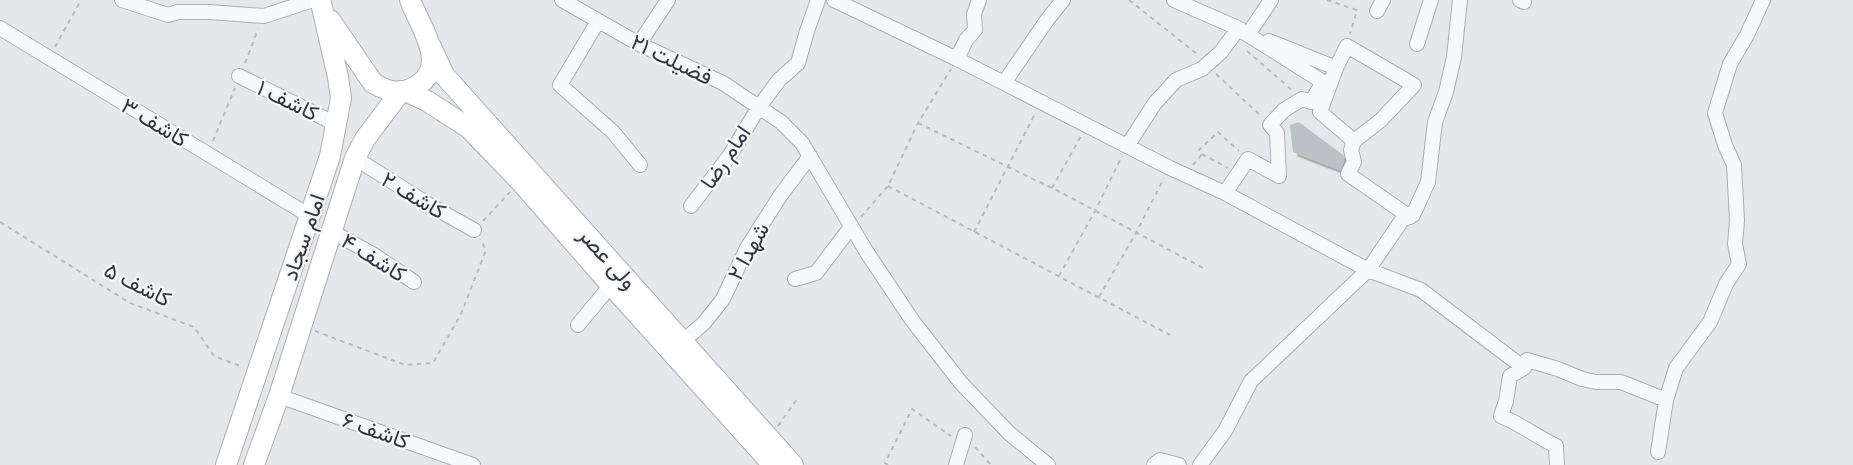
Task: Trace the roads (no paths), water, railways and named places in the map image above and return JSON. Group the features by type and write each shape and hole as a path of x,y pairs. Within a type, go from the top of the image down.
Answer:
{"main road":[{"name":"ولی عصر","path":"410,0 444,75 677,346 773,465"},
{"name":"ولی عصر","path":"318,1 373,83 394,92 403,91 435,106 469,128 520,181 611,285 677,346 793,465"},
{"name":"امام سجاد","path":"226,465 330,156 341,98 318,1"},
{"name":"امام سجاد","path":"254,465 333,232 355,158 365,139 403,91 416,87 424,79 430,69 431,47"},
{"path":"382,116 417,105 435,106"},
{"path":"269,336 298,335"}],"street":[{"path":"122,0 168,15 181,6 209,12 264,16 318,1"},
{"name":"فضیلت ۲۱","path":"562,0 639,44 723,83 781,122 802,143 851,227 912,320 961,383 1009,433 1048,465"},
{"path":"639,44 668,0"},
{"name":"امام رضا","path":"691,206 730,154 779,80 798,63 818,0"},
{"path":"834,0 957,59 1170,168 1225,193 1368,270 1421,290 1524,368"},
{"path":"957,59 966,40 975,30 974,14 979,0"},
{"path":"1004,83 1063,0"},
{"path":"1174,0 1238,31 1323,82 1311,102 1302,99 1284,110 1270,126 1276,133 1279,176 1248,159 1225,193"},
{"path":"1127,146 1155,103 1176,80 1208,64 1271,0"},
{"path":"1417,44 1431,0"},
{"path":"1200,465 1226,430 1251,381 1368,270 1402,220 1413,215 1428,182 1434,123 1446,92 1455,57 1460,0"},
{"path":"1658,452 1666,400 1676,368 1710,322 1726,284 1738,264 1735,244 1737,221 1734,165 1715,113 1730,64 1748,35 1763,0"},
{"path":"598,21 560,85 614,132 640,165"},
{"name":"کاشف ۳","path":"0,28 310,216"},
{"path":"1238,31 1336,68"},
{"path":"1354,141 1320,112 1336,68 1347,46 1414,85 1381,120 1354,141 1351,150 1354,162 1348,174 1410,217"},
{"name":"کاشف ۱","path":"239,76 336,124"},
{"name":"شهدا ۲","path":"677,346 704,323 723,299 747,248 780,195 810,156"},
{"name":"کاشف ۲","path":"355,158 474,230"},
{"path":"795,279 816,273 851,227"},
{"name":"کاشف ۴","path":"333,232 374,255 414,282"},
{"path":"578,325 611,285"},
{"path":"1557,465 1556,446 1530,433 1522,425 1501,416 1510,376 1524,368 1527,360 1582,379 1596,382 1621,382 1666,400"},
{"name":"کاشف ۶","path":"279,396 473,465"},
{"path":"956,465 963,439"},
{"path":"1157,462 1179,465"}]}
